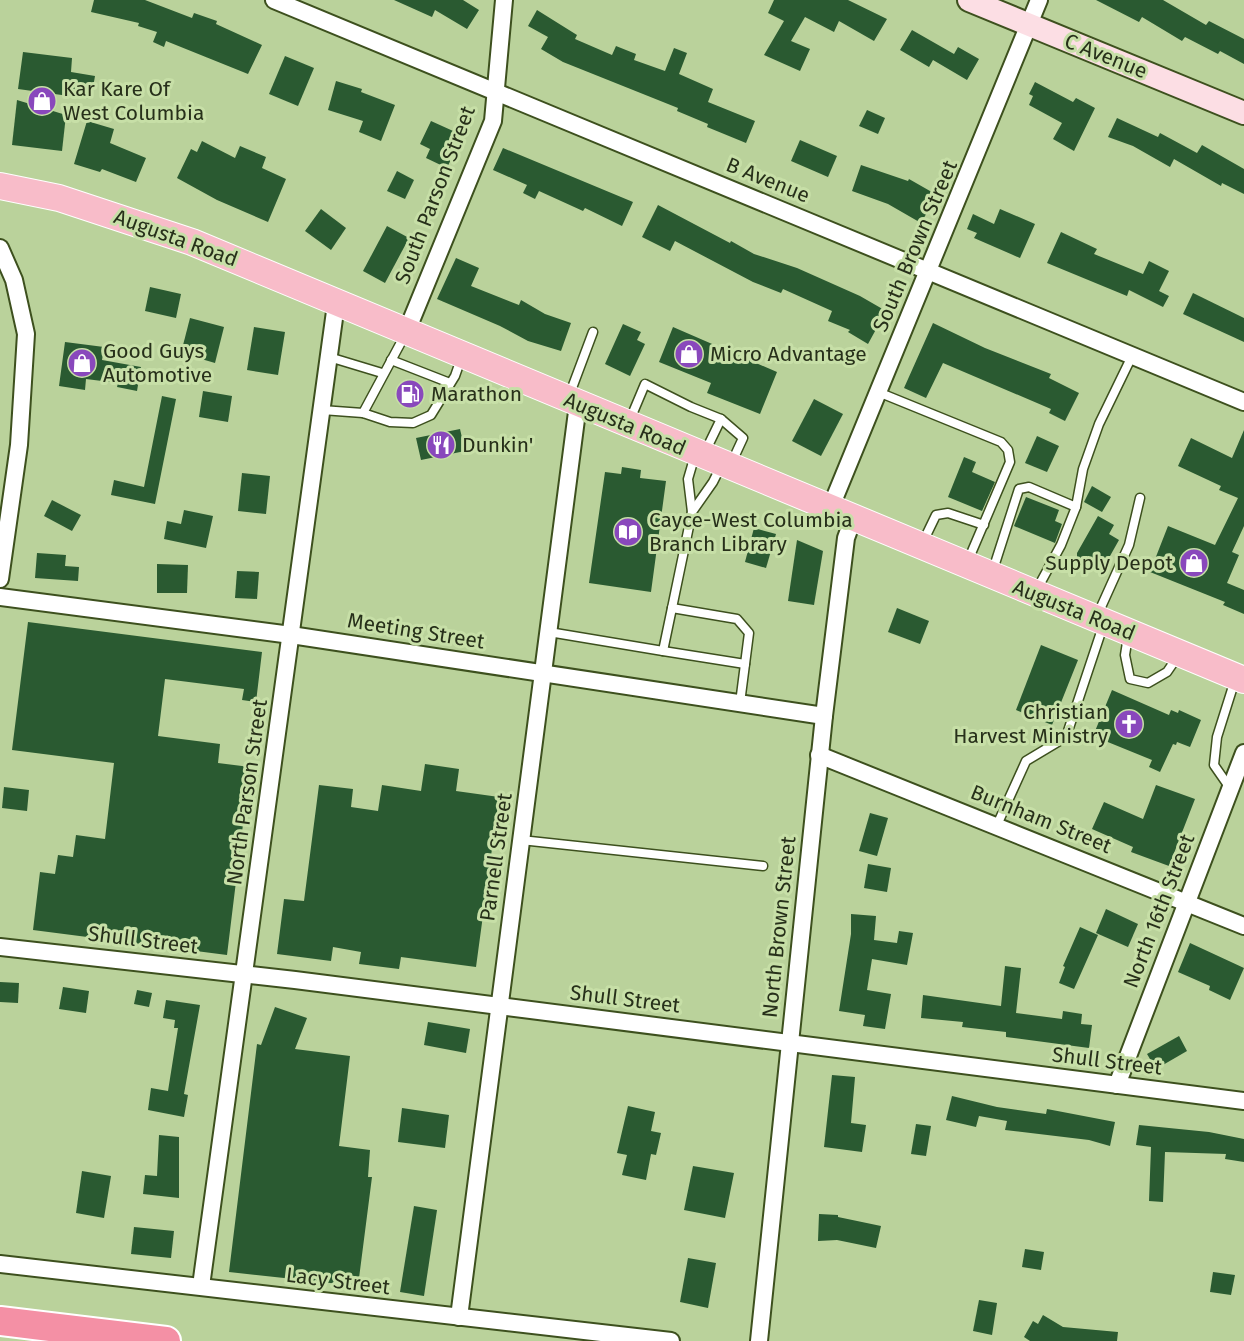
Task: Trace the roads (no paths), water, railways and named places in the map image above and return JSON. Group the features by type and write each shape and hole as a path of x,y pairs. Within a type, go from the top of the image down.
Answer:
{"highway":[{"path":"0,1322 166,1341"}],"main road":[{"name":"Augusta Road","path":"0,186 59,198 192,242 336,304 1240,678"}],"street":[{"name":"B Avenue","path":"274,0 1244,402"},
{"name":"South Parson Street","path":"406,333 493,120 504,0"},
{"name":"C Avenue","path":"969,0 1244,112"},
{"name":"South Brown Street","path":"842,514 878,392 930,271 1039,0"},
{"path":"0,248 14,280 26,334 19,445 0,579"},
{"name":"North Parson Street","path":"201,1286 336,304"},
{"name":"Parnell Street","path":"459,1317 544,673 573,402"},
{"name":"North Brown Street","path":"759,1341 819,755 846,538 842,514"},
{"name":"Meeting Street","path":"0,597 291,635 824,716"},
{"name":"North 16th Street","path":"1117,1084 1244,753"},
{"name":"Burnham Street","path":"819,755 997,825 1244,927"},
{"name":"Shull Street","path":"0,947 243,974 1244,1101"},
{"name":"Lacy Street","path":"0,1264 671,1341"}],"lane":[{"path":"573,402 593,332"},
{"path":"363,413 382,373 392,360 406,333"},
{"path":"322,410 363,413 390,422 413,423 431,415 450,384 462,356"},
{"path":"1034,594 1061,545 1076,507 1083,469 1099,424 1132,356"},
{"path":"329,357 382,373"},
{"path":"392,360 450,384"},
{"path":"627,425 645,384 690,407 721,419 743,438 688,479 692,512 663,651"},
{"path":"878,392 1000,442 1008,450 1010,462 966,566"},
{"path":"692,512 713,482 710,438 721,419"},
{"path":"990,576 1019,489 1029,487 1076,507"},
{"path":"997,825 1026,761 1066,737 1100,621 1129,545 1140,498"},
{"path":"921,547 936,515 948,513 984,525"},
{"path":"672,608 737,619 749,633 740,703"},
{"path":"549,632 745,664"},
{"path":"1128,632 1125,655 1130,679 1148,683 1167,672 1180,654"},
{"path":"1230,789 1214,765 1217,737 1240,678"},
{"path":"521,840 763,866"}],"place":[{"name":"Kar Kare Of West Columbia","path":"42,101"},
{"name":"Micro Advantage","path":"689,354"},
{"name":"Good Guys Automotive","path":"82,363"},
{"name":"Marathon","path":"410,394"},
{"name":"Dunkin'","path":"441,445"},
{"name":"Cayce-West Columbia Branch Library","path":"628,532"},
{"name":"Supply Depot","path":"1194,563"},
{"name":"Christian Harvest Ministry","path":"1129,724"}]}
